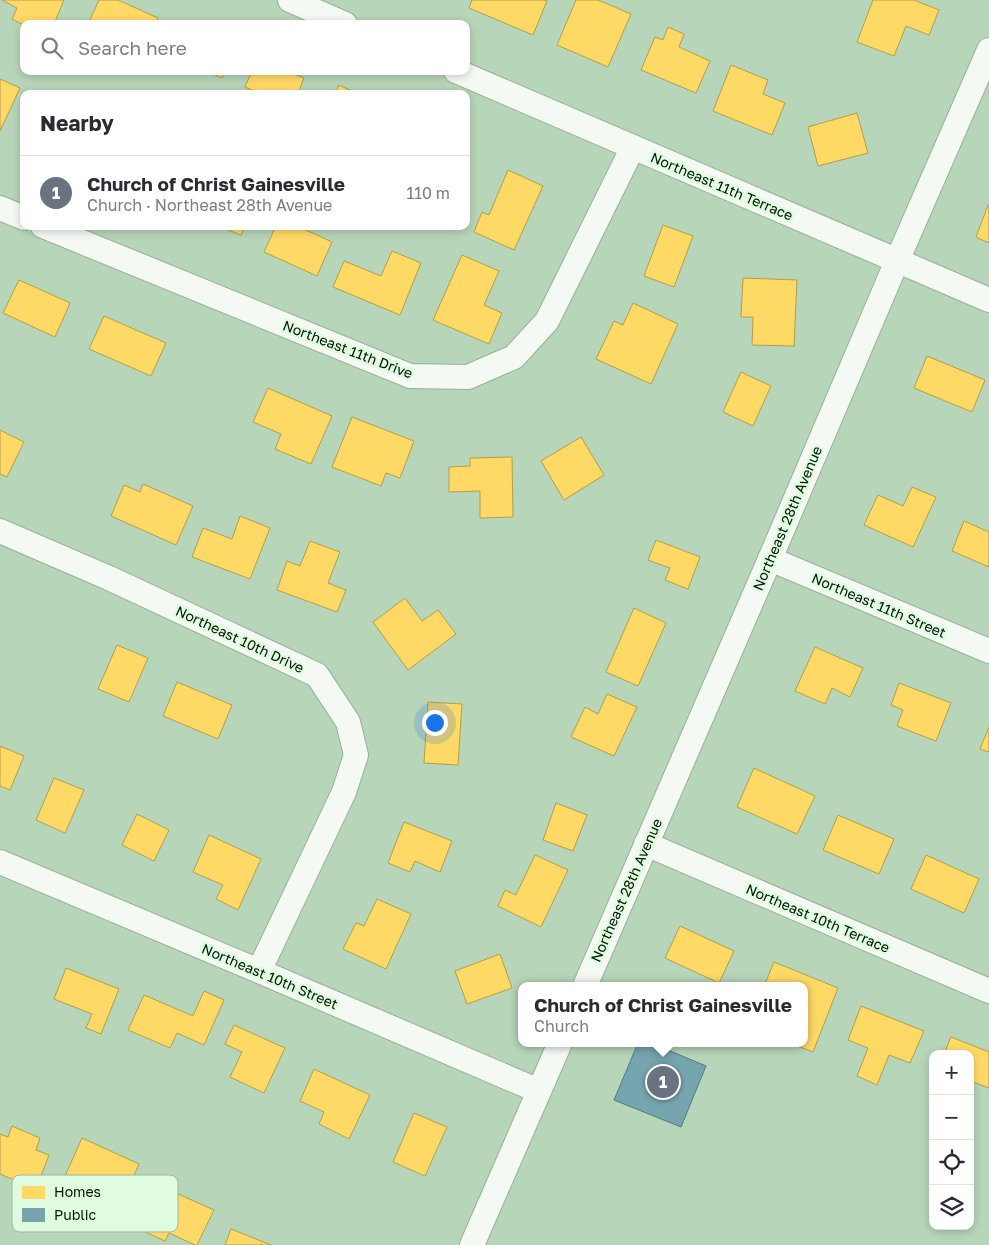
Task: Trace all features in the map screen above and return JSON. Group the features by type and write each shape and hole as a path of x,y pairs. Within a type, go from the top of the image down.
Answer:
{"street":[{"path":"290,0 336,20"},
{"name":"Northeast 28th Avenue","path":"587,982 989,50"},
{"name":"Northeast 11th Terrace","path":"465,75 989,300"},
{"name":"Northeast 11th Drive","path":"53,230 410,376 468,377 514,357 546,321 633,147"},
{"path":"0,208 20,216"},
{"name":"Northeast 10th Drive","path":"0,531 109,578 317,675 348,722 356,755 344,792 259,971"},
{"name":"Northeast 11th Street","path":"770,559 989,651"},
{"name":"Northeast 10th Terrace","path":"646,844 989,992"},
{"name":"Northeast 10th Street","path":"0,862 539,1091"},
{"path":"472,1245 558,1047"}],"building: Homes":[{"path":"2,0 64,0 56,20 20,20 20,23 12,19 17,8"},
{"path":"99,0 118,0 158,18 157,20 90,20"},
{"path":"472,0 547,1 533,35 469,8"},
{"path":"576,0 598,0 631,14 608,67 557,45"},
{"path":"873,0 914,0 939,10 929,35 906,26 894,56 857,42"},
{"path":"668,27 684,34 679,47 710,61 696,93 641,70 655,37 663,40"},
{"path":"731,65 768,80 763,94 785,103 772,135 713,111"},
{"path":"250,75 296,75 304,78 300,90 252,90 245,87"},
{"path":"0,79 20,88 0,131"},
{"path":"339,85 350,90 337,90"},
{"path":"857,113 868,153 818,166 808,127"},
{"path":"508,170 543,186 514,250 474,232 482,212 489,215"},
{"path":"989,205 989,243 976,237"},
{"path":"663,225 693,236 674,287 644,276"},
{"path":"228,230 243,230 241,235"},
{"path":"274,230 306,230 332,242 317,276 264,252"},
{"path":"392,251 421,263 400,315 333,287 344,261 381,276"},
{"path":"462,255 499,271 484,305 502,313 489,344 433,320"},
{"path":"743,278 797,280 794,346 752,345 753,317 741,317"},
{"path":"19,280 70,303 55,337 3,313"},
{"path":"633,303 678,324 651,384 596,359 614,321 623,325"},
{"path":"104,316 166,343 151,376 89,349"},
{"path":"927,356 985,380 972,412 914,388"},
{"path":"741,372 771,386 753,426 723,412"},
{"path":"268,388 332,416 311,464 275,449 281,434 253,422"},
{"path":"352,417 414,441 400,478 386,473 381,486 332,467"},
{"path":"0,430 24,442 7,477 0,474"},
{"path":"581,437 604,475 564,500 541,461"},
{"path":"512,457 513,517 480,518 480,491 449,492 449,467 470,466 470,458"},
{"path":"143,484 193,506 176,545 111,516 124,485 140,492"},
{"path":"912,487 936,497 913,547 864,525 878,495 903,506"},
{"path":"240,516 270,528 250,579 192,557 203,528 232,539"},
{"path":"964,521 989,532 989,567 952,551"},
{"path":"656,540 700,557 688,589 665,580 670,568 648,560"},
{"path":"310,541 340,552 328,583 346,590 337,612 277,590 287,561 300,566"},
{"path":"405,598 422,621 438,610 456,634 408,670 373,622"},
{"path":"634,608 666,623 638,686 606,672"},
{"path":"117,645 148,658 129,702 98,689"},
{"path":"815,647 863,668 850,697 832,688 825,704 795,691"},
{"path":"177,682 232,705 218,739 163,716"},
{"path":"899,683 951,703 936,741 897,726 903,710 891,705"},
{"path":"607,694 637,707 614,756 571,737 585,707 598,714"},
{"path":"428,702 462,704 458,765 424,763"},
{"path":"989,727 989,752 980,749"},
{"path":"0,746 24,756 10,790 0,786"},
{"path":"754,768 815,796 797,834 737,807"},
{"path":"54,778 84,790 65,833 36,820"},
{"path":"556,803 587,815 573,851 543,840"},
{"path":"137,814 169,830 154,861 122,845"},
{"path":"838,815 894,839 879,874 823,850"},
{"path":"404,822 452,841 440,872 415,861 410,872 388,863"},
{"path":"209,835 261,859 238,910 216,899 223,885 193,872"},
{"path":"535,855 568,870 541,927 498,906 505,890 516,895"},
{"path":"926,855 979,879 964,913 911,889"},
{"path":"377,899 411,914 386,969 343,949 356,923 364,926"},
{"path":"680,926 734,951 719,982 665,958"},
{"path":"500,954 512,988 467,1004 455,971"},
{"path":"774,962 838,988 813,1052 800,1047 808,1047 808,982 766,982"},
{"path":"66,968 119,989 101,1034 86,1028 92,1014 54,999"},
{"path":"204,991 224,1000 204,1045 177,1033 170,1048 128,1030 144,995 193,1016"},
{"path":"861,1006 924,1031 910,1063 889,1055 877,1085 857,1076 868,1048 848,1040"},
{"path":"234,1025 285,1048 264,1093 230,1077 242,1052 225,1044"},
{"path":"951,1037 989,1052 989,1088 974,1082 974,1050 946,1050"},
{"path":"314,1069 370,1095 349,1139 319,1124 324,1112 300,1101"},
{"path":"414,1113 447,1127 425,1176 393,1162"},
{"path":"12,1126 40,1138 36,1150 49,1155 41,1175 12,1175 12,1179 0,1174 0,1134 8,1137"},
{"path":"82,1138 139,1164 134,1175 65,1175"},
{"path":"178,1194 214,1210 197,1245 169,1233 165,1241 146,1232 178,1232"},
{"path":"231,1229 271,1245 225,1245"}],"building: Public":[{"path":"636,1047 661,1047 706,1066 681,1127 614,1100"}],"place":[{"name":"Church of Christ Gainesville","path":"663,1082"}]}
